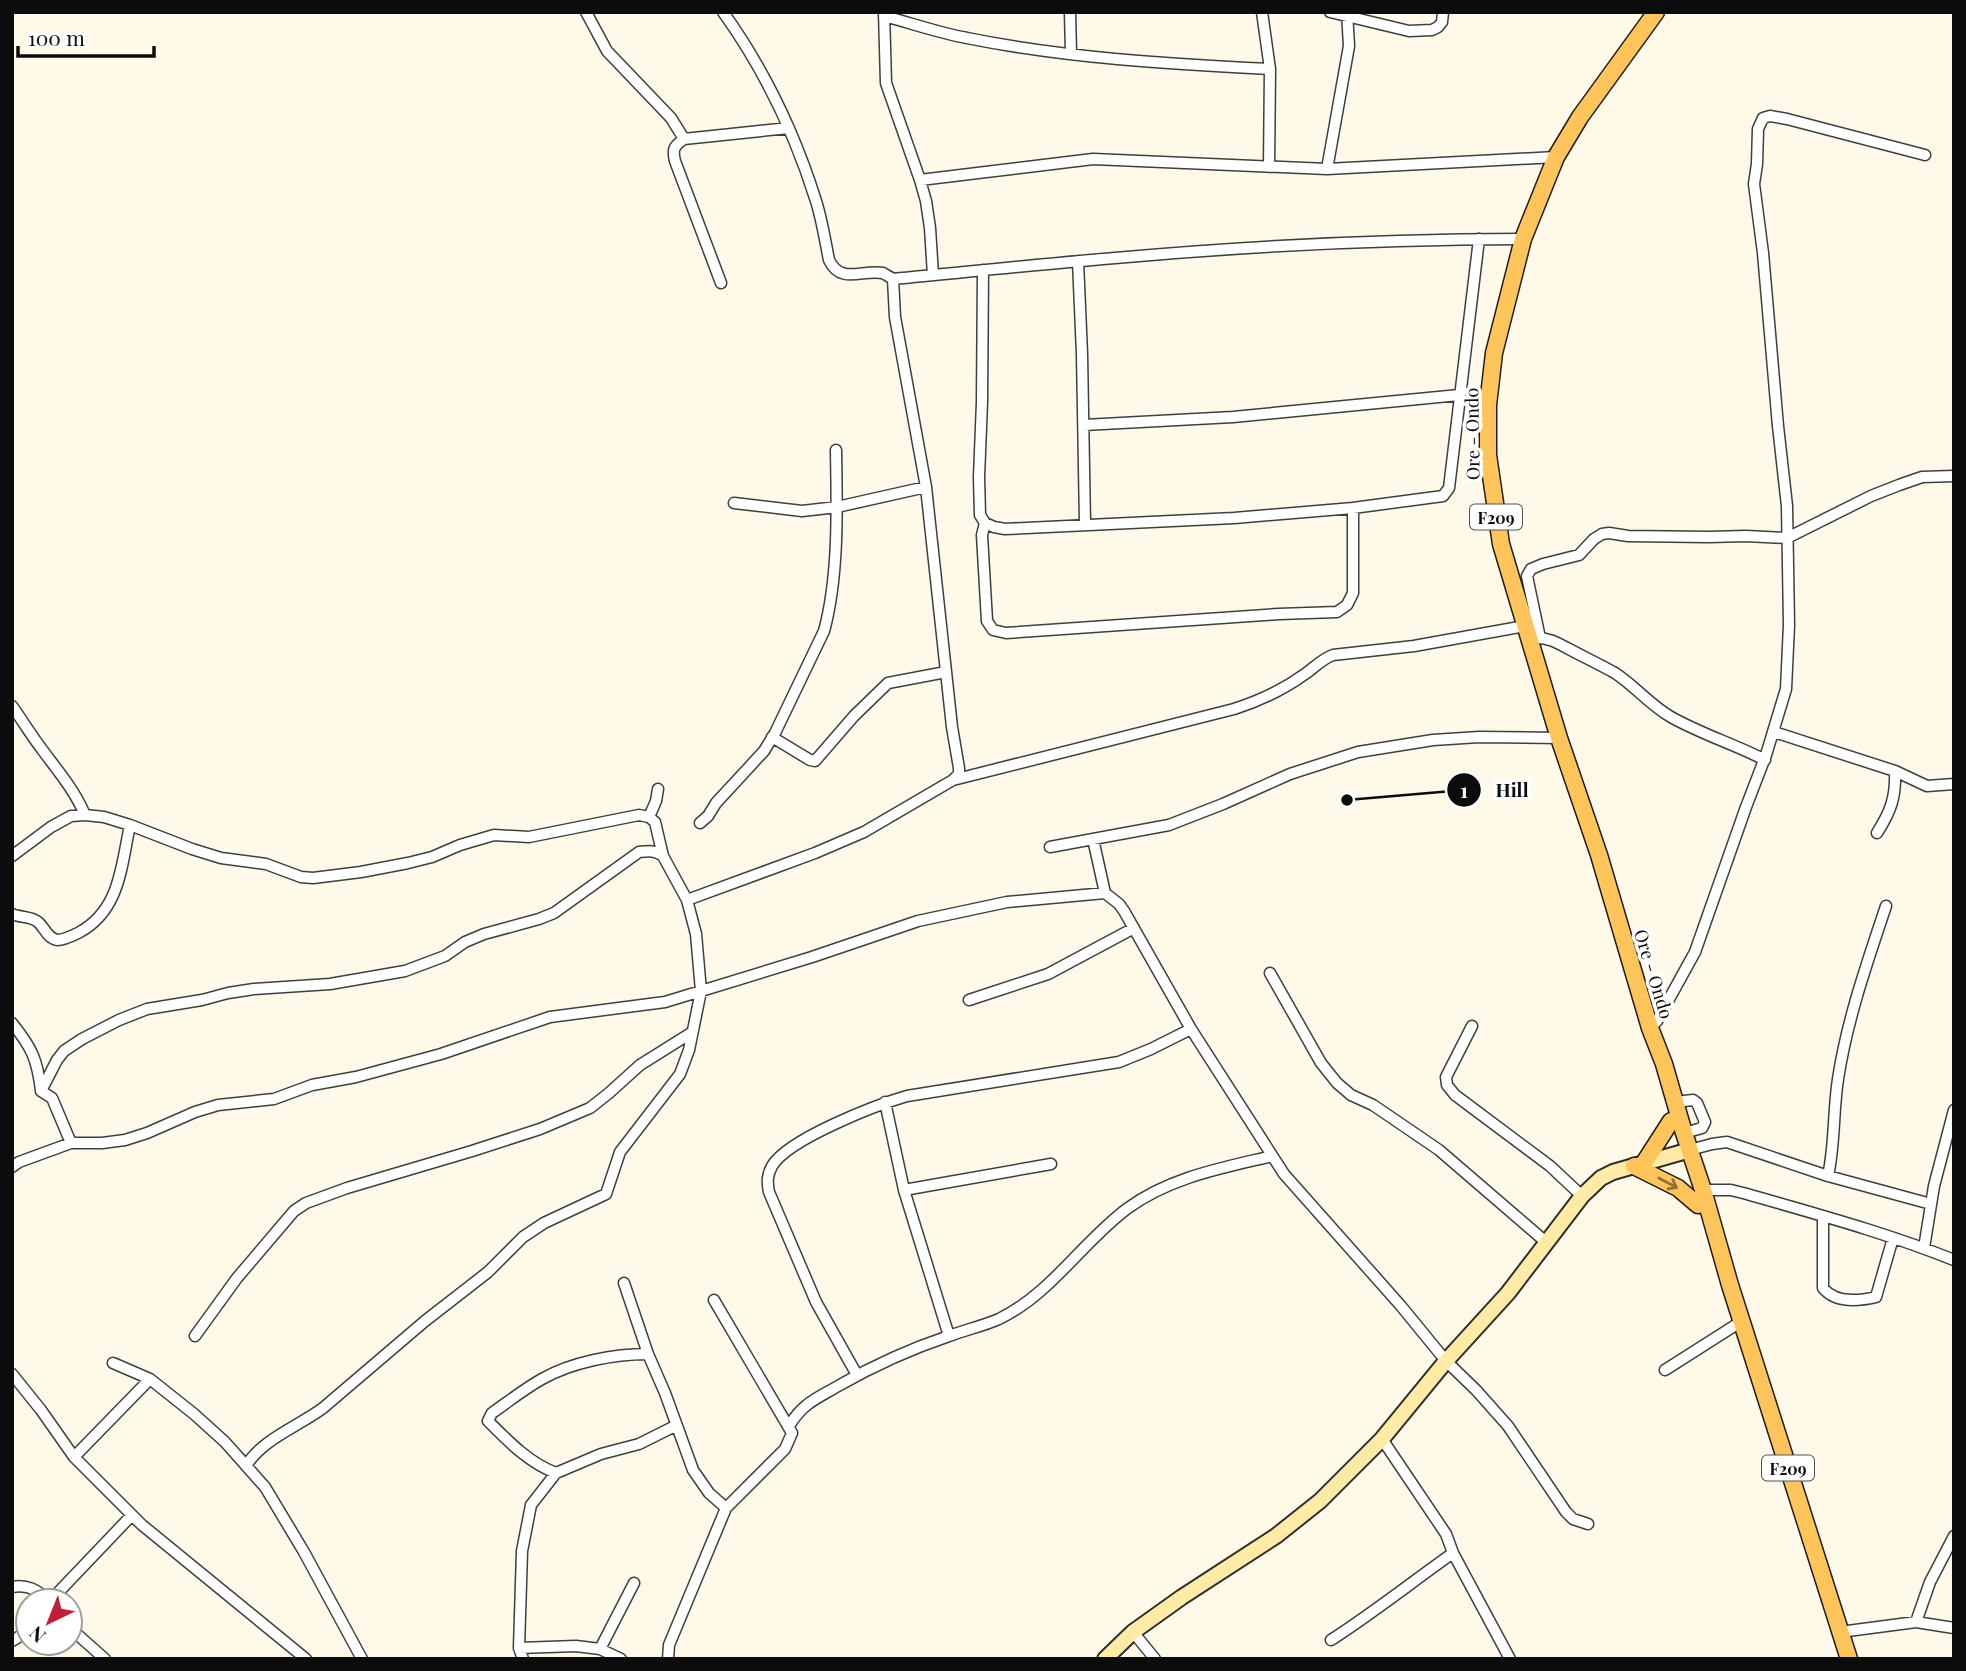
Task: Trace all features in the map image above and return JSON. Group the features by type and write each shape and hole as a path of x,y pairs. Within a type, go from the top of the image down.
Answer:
{"main road":[{"name":"Ore - Ondo","path":"1652,1034 1599,855 1559,737 1532,634 1501,544 1488,455 1488,405 1494,354 1523,239 1556,157 1580,117 1656,12"},
{"name":"F209","path":"1652,1034 1661,1055 1684,1133 1685,1152"},
{"name":"F209","path":"1652,1034 1654,1056 1671,1121 1701,1198 1720,1265 1728,1278 1849,1659"},
{"path":"1639,1164 1671,1121"},
{"path":"1105,1659 1133,1632 1276,1536 1320,1501 1382,1438 1446,1361 1508,1293 1582,1196 1601,1178 1613,1172 1685,1152"},
{"path":"1639,1164 1678,1188 1701,1198"}],"street":[{"path":"586,12 607,51 671,118 684,139"},
{"path":"723,12 763,74 789,128 817,202 829,260 832,267 844,274 883,273 893,279 1248,248 1523,239"},
{"path":"1070,12 1071,54"},
{"path":"1262,12 1270,69 1269,167"},
{"path":"1330,12 1409,30 1432,30 1438,27 1442,22 1443,12"},
{"path":"933,275 930,228 920,180 886,83 884,14 965,38 1071,54 1142,62 1270,69"},
{"path":"1327,169 1349,46 1347,15"},
{"path":"1652,1034 1695,952 1745,807 1765,760 1786,689 1789,625 1787,506 1754,184 1760,121 1770,116 1787,119 1924,155"},
{"path":"721,283 673,151 684,139 789,128"},
{"path":"920,180 1093,159 1327,169 1556,157"},
{"path":"983,270 979,477 980,515 985,523 1005,529 1234,517 1353,508 1443,496 1449,488 1479,239"},
{"path":"1078,261 1085,524"},
{"path":"687,900 864,832 953,780 960,770 952,727 926,487 895,317 893,279"},
{"path":"1084,425 1233,417 1459,395"},
{"path":"700,823 755,762 772,737 824,631 837,507 836,450"},
{"path":"1532,634 1527,576 1531,569 1579,555 1602,534 1787,538 1899,485 1922,477 1954,476"},
{"path":"734,503 802,511 837,507 926,487"},
{"path":"985,523 982,535 987,621 993,630 1006,633 1336,612 1348,605 1353,593 1353,508"},
{"path":"953,780 1256,702 1306,674 1324,658 1333,655 1532,634 1555,640 1614,673 1669,716 1765,760"},
{"path":"772,737 816,761 854,716 888,683 946,672"},
{"path":"12,706 67,781 85,815"},
{"path":"1774,732 1895,771 1927,786 1954,784"},
{"path":"1050,847 1169,825 1290,774 1358,752 1433,740 1559,737"},
{"path":"1877,832 1888,816 1894,800 1895,771"},
{"path":"649,817 658,789"},
{"path":"12,856 51,827 71,816 85,815 104,817 130,825 221,858 266,864 301,877 313,878 408,863 494,835 529,836 639,815 649,817 655,822 663,856 687,900 696,934 701,991 689,1050 680,1074 620,1152 606,1194 544,1223 523,1237 488,1272 307,1420 271,1441 251,1458 246,1466"},
{"path":"12,914 35,920 54,939 61,940 87,928 110,904 130,825"},
{"path":"1093,839 1105,893 1119,904 1191,1029 1284,1174 1446,1361 1508,1426 1566,1512 1573,1519 1588,1524"},
{"path":"41,1091 64,1051 119,1020 147,1009 254,989 330,984 405,971 445,956 484,934 554,913 639,852 650,850 663,856"},
{"path":"12,1167 71,1143 125,1140 206,1108 274,1099 312,1084 356,1077 441,1054 550,1017 665,1002 918,921 1007,902 1105,893"},
{"path":"1828,1176 1838,1079 1854,1008 1886,906"},
{"path":"969,1000 1048,974 1134,928"},
{"path":"1270,973 1321,1063 1338,1083 1351,1095 1392,1117 1438,1150 1547,1243"},
{"path":"12,1023 38,1064 41,1091"},
{"path":"1472,1026 1446,1077 1447,1085 1455,1094 1550,1166 1582,1196"},
{"path":"857,1375 816,1302 769,1192 766,1179 773,1164 797,1144 885,1102 907,1096 1119,1062 1191,1029"},
{"path":"195,1336 237,1278 294,1211 306,1203 540,1129 590,1108 640,1065 691,1033"},
{"path":"41,1091 52,1098 71,1143"},
{"path":"1675,1102 1693,1100 1705,1122 1702,1128 1684,1133"},
{"path":"885,1102 904,1190 949,1336"},
{"path":"1924,1248 1931,1204 1950,1136 1954,1110"},
{"path":"1685,1152 1727,1142 1828,1176 1931,1204"},
{"path":"789,1426 806,1405 857,1375 901,1354 1000,1318 1019,1306 1040,1291 1128,1209 1151,1194 1173,1183 1207,1172 1272,1156"},
{"path":"904,1190 1051,1164"},
{"path":"1701,1198 1731,1190 1823,1216 1954,1260"},
{"path":"1823,1216 1823,1288 1829,1296 1854,1300 1876,1297 1893,1238"},
{"path":"624,1283 693,1470 701,1483 726,1508"},
{"path":"668,1659 669,1645 726,1508 785,1449 792,1433 714,1300"},
{"path":"1665,1370 1742,1321"},
{"path":"556,1473 541,1468 497,1431 488,1421 492,1413 542,1379 560,1371 618,1356 648,1354"},
{"path":"113,1363 150,1379 225,1441 265,1487 362,1659"},
{"path":"12,1374 75,1457 132,1515 306,1659"},
{"path":"75,1457 150,1379"},
{"path":"523,1659 519,1648 522,1551 531,1505 556,1473 601,1454 639,1444 675,1426"},
{"path":"1382,1438 1446,1535 1510,1659"},
{"path":"63,1587 132,1515"},
{"path":"1916,1622 1930,1582 1954,1536"},
{"path":"1331,1640 1374,1612 1453,1553"},
{"path":"600,1649 634,1583"},
{"path":"1840,1632 1916,1622 1954,1628"},
{"path":"1133,1632 1155,1659"},
{"path":"84,1640 105,1659"},
{"path":"519,1648 576,1646 600,1649 621,1659"}],"place":[{"name":"Hill","path":"1347,800"}]}
